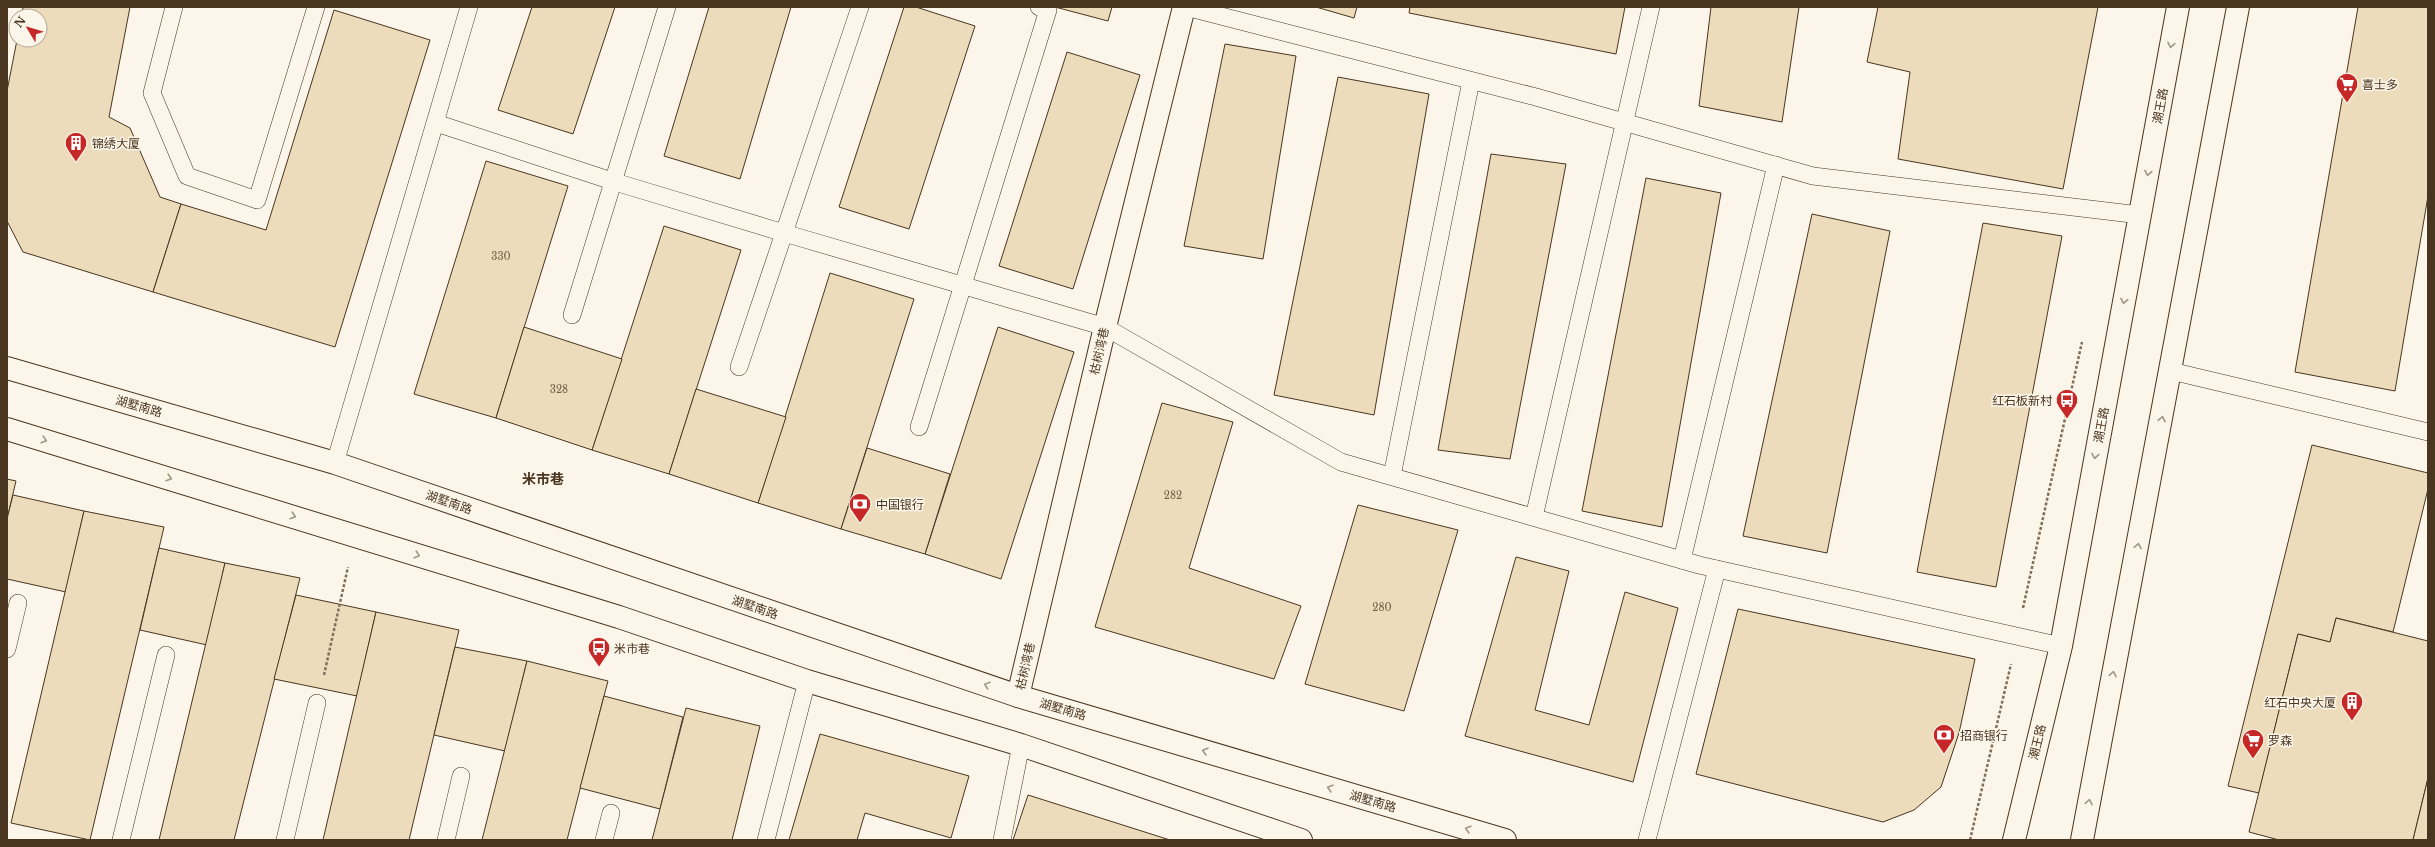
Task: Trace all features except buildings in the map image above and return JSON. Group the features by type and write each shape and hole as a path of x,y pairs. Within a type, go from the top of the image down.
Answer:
{"main road":[{"name":"枯树湾巷","path":"1018,696 1105,327 1185,7"},
{"name":"潮王路","path":"2014,840 2060,646 2178,7"},
{"path":"2082,840 2238,7"},
{"name":"湖墅南路","path":"7,368 335,463 1018,696 1505,840"},
{"path":"7,429 619,617 807,681 1021,745 1301,840"}],"lane":[{"path":"174,7 152,93 187,176 257,200 316,7"},
{"path":"335,463 469,7"},
{"path":"572,315 667,7"},
{"path":"739,367 860,7"},
{"path":"919,427 1048,10 1039,7"},
{"path":"1185,7 1624,122 1813,176 2140,214"},
{"path":"1534,518 1651,7"},
{"path":"1392,476 1471,81"},
{"path":"436,123 614,182 1105,327 1341,462 1717,570 2060,646"},
{"path":"1682,560 1776,165"},
{"path":"2171,371 2428,432"},
{"path":"1647,840 1717,570"},
{"path":"7,649 18,603"},
{"path":"121,840 166,655"},
{"path":"766,840 807,681"},
{"path":"285,840 317,703"},
{"path":"1002,840 1021,745"},
{"path":"446,840 461,776"},
{"path":"604,840 611,813"}],"path":[{"path":"1970,840 2084,335"},
{"path":"317,703 356,536"}],"place":[{"name":"喜士多","path":"2347,104"},
{"name":"锦绣大厦","path":"76,162"},
{"name":"红石板新村","path":"2067,420"},
{"name":"中国银行","path":"860,524"},
{"name":"米市巷","path":"599,668"},
{"name":"红石中央大厦","path":"2352,722"},
{"name":"招商银行","path":"1944,754"},
{"name":"罗森","path":"2253,760"}],"district":[{"name":"米市巷","path":"543,479"}]}
